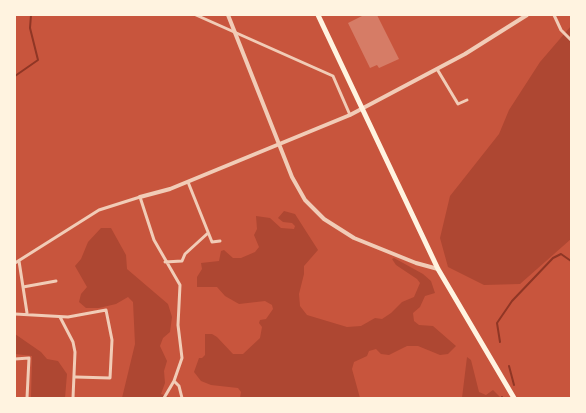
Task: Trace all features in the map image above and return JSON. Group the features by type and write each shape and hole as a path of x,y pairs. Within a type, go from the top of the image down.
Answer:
{"highway":[{"path":"318,15 438,269 514,398"}],"street":[{"path":"196,15 333,76 350,115"},
{"path":"228,15 300,192 324,219 354,238 416,263 438,269"},
{"path":"27,313 24,287 17,262 99,210 188,182 280,146 350,115 436,69 527,15"},
{"path":"554,15 561,30 571,40"},
{"path":"436,69 458,104 467,100"},
{"path":"188,182 212,242 220,241"},
{"path":"140,198 165,262 180,285 178,325 182,358 174,381 164,398"},
{"path":"165,262 182,261 186,254 208,233"},
{"path":"24,287 56,281"},
{"path":"15,314 27,313 60,317 102,309 108,312 112,340 110,378 76,377"},
{"path":"60,317 73,342 77,362 73,398"},
{"path":"15,359 29,358 27,398"},
{"path":"174,381 179,386 182,398"}],"shaded area":[{"path":"571,26 571,239 520,284 484,285 448,267 440,238 450,196 499,134 509,110 540,62"},
{"path":"284,211 295,214 318,250 304,266 299,294 300,306 307,315 347,327 361,326 375,318 382,319 402,302 414,297 420,283 396,265 392,259 394,258 423,274 431,281 435,293 425,296 420,307 413,313 414,321 419,325 433,326 456,346 448,354 440,355 418,346 407,346 389,355 381,354 376,349 369,351 367,356 354,362 352,369 360,398 240,398 241,392 238,388 211,385 201,381 194,372 199,358 205,355 205,334 212,334 217,337 233,354 243,354 260,338 262,327 259,323 260,320 266,319 273,309 272,305 265,301 239,304 225,296 217,287 197,287 197,277 202,269 201,263 219,261 221,251 224,250 233,258 241,258 255,252 259,247 254,235 257,229 256,216 270,218 281,228 294,229 295,226 292,223 283,222 278,218"},
{"path":"101,228 111,228 126,255 127,269 168,304 172,317 170,332 163,338 160,346 167,361 164,371 165,383 161,394 172,398 122,398 135,344 133,302 128,297 116,304 99,308 86,308 79,302 81,294 87,287 75,266 81,259 88,242"},
{"path":"15,334 41,352 47,359 58,361 67,374 65,398 31,398 32,356 15,354"},
{"path":"467,357 471,360 479,392 486,395 493,390 501,398 462,398"}],"building":[{"path":"364,15 377,15 399,59 379,68 377,65 370,68 348,23"}],"waterway":[{"path":"15,76 38,60 30,28 31,15"},
{"path":"500,342 497,323 512,301 553,258 561,254 571,261"},
{"path":"509,366 514,385"}]}
